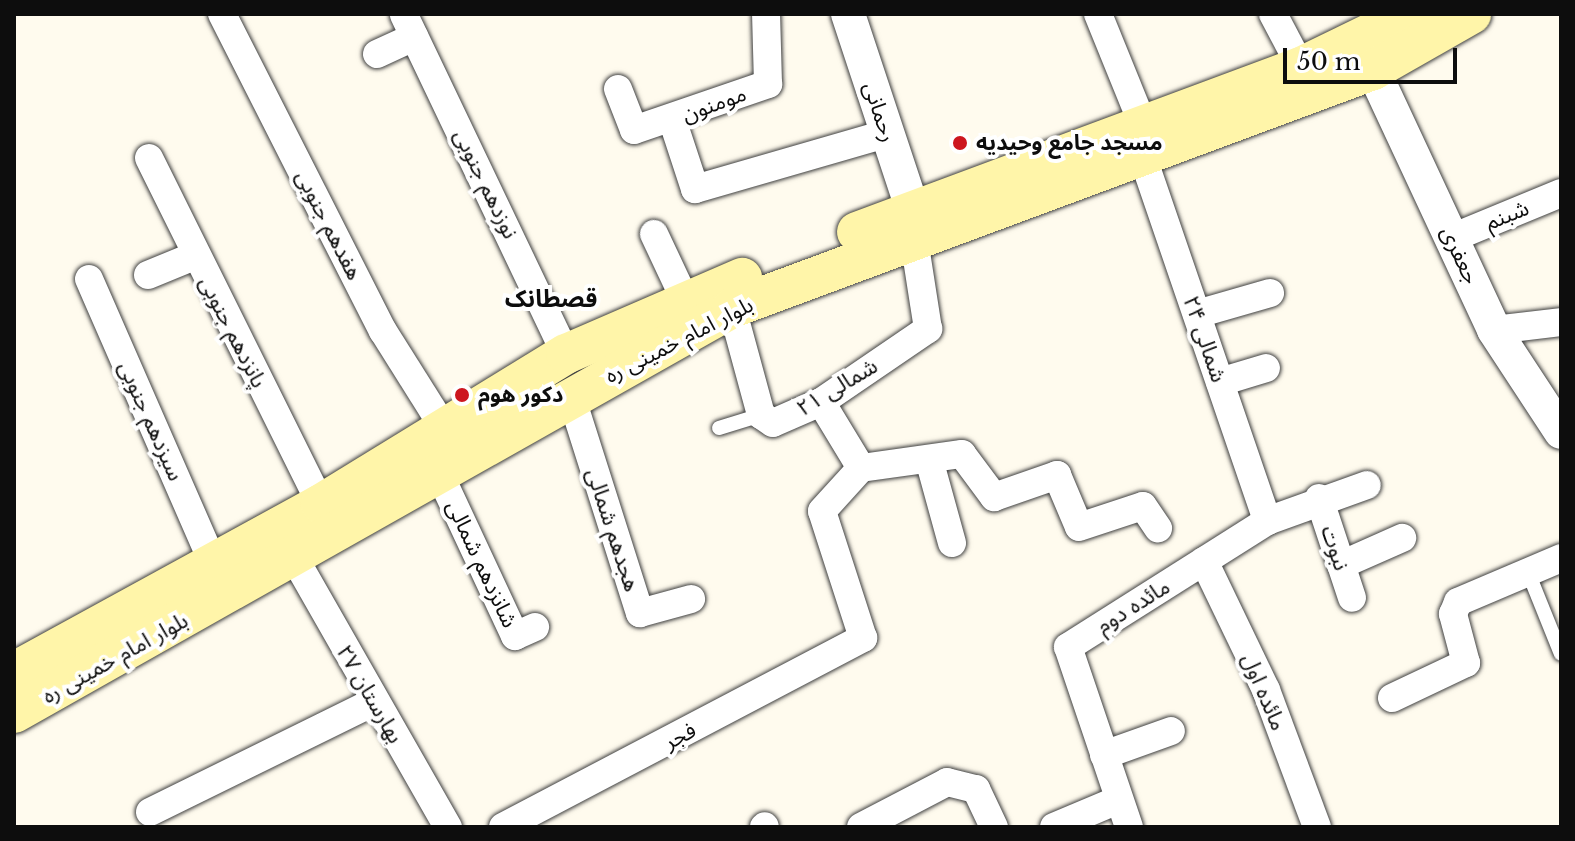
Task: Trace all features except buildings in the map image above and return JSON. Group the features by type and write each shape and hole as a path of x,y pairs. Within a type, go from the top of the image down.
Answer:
{"main road":[{"name":"بلوار امام خمینی ره","path":"14,672 321,504 446,431 566,354 685,300 914,225 1143,142 1373,70 1471,14"},
{"name":"بلوار امام خمینی ره","path":"1143,142 1301,67 1393,19"},
{"name":"بلوار امام خمینی ره","path":"14,713 295,559 571,396 732,308 914,225"}],"street":[{"name":"هفدهم جنوبی","path":"222,14 383,331 446,431"},
{"name":"مومنون","path":"618,89 634,130 768,84 766,14"},
{"name":"رحمانی","path":"848,14 914,225"},
{"name":"۲۴ شمالی","path":"1098,14 1267,521"},
{"path":"1273,14 1301,67"},
{"path":"377,54 409,26"},
{"name":"نوزدهم جنوبی","path":"409,26 566,354"},
{"name":"جعفری","path":"1373,70 1494,330 1561,432"},
{"path":"672,119 695,189 886,134"},
{"name":"پانزدهم جنوبی","path":"149,158 194,256 321,504"},
{"name":"شبنم","path":"1452,238 1561,193"},
{"name":"۲۱ شمالی","path":"761,415 773,423 821,402 928,329 914,225"},
{"path":"654,234 685,300"},
{"path":"148,275 194,256"},
{"name":"سیزدهم جنوبی","path":"89,279 213,563"},
{"path":"1197,314 1270,293"},
{"path":"732,308 761,415"},
{"path":"1494,330 1561,322"},
{"path":"1220,382 1266,368"},
{"name":"هجدهم شمالی","path":"571,396 640,613 691,599"},
{"path":"821,402 861,468 930,463 962,454 994,497 1057,475 1079,527 1143,506 1158,528"},
{"path":"930,463 952,543"},
{"name":"فجر","path":"503,827 857,644 865,630 822,511 861,468"},
{"name":"شانزدهم شمالی","path":"439,473 515,636 535,627"},
{"name":"مائده دوم","path":"1129,827 1068,647 1267,521 1319,498 1367,485"},
{"name":"نبوت","path":"1319,498 1352,598"},
{"path":"1341,565 1402,538"},
{"path":"1392,698 1466,663 1453,614 1458,602 1561,558"},
{"name":"بهارستان ۲۷","path":"295,559 444,826"},
{"name":"مائده اول","path":"1204,561 1266,690 1317,827"},
{"path":"150,812 374,702"},
{"path":"1104,755 1171,731"},
{"path":"861,827 956,782 976,789 994,827"},
{"path":"1054,827 1118,800"}],"lane":[{"path":"719,428 761,415"},
{"path":"1528,572 1561,654"}],"place":[{"name":"مسجد جامع وحیدیه","path":"960,143"},
{"name":"دکور هوم","path":"462,395"}],"district":[{"name":"قصطانک","path":"551,299"}]}
